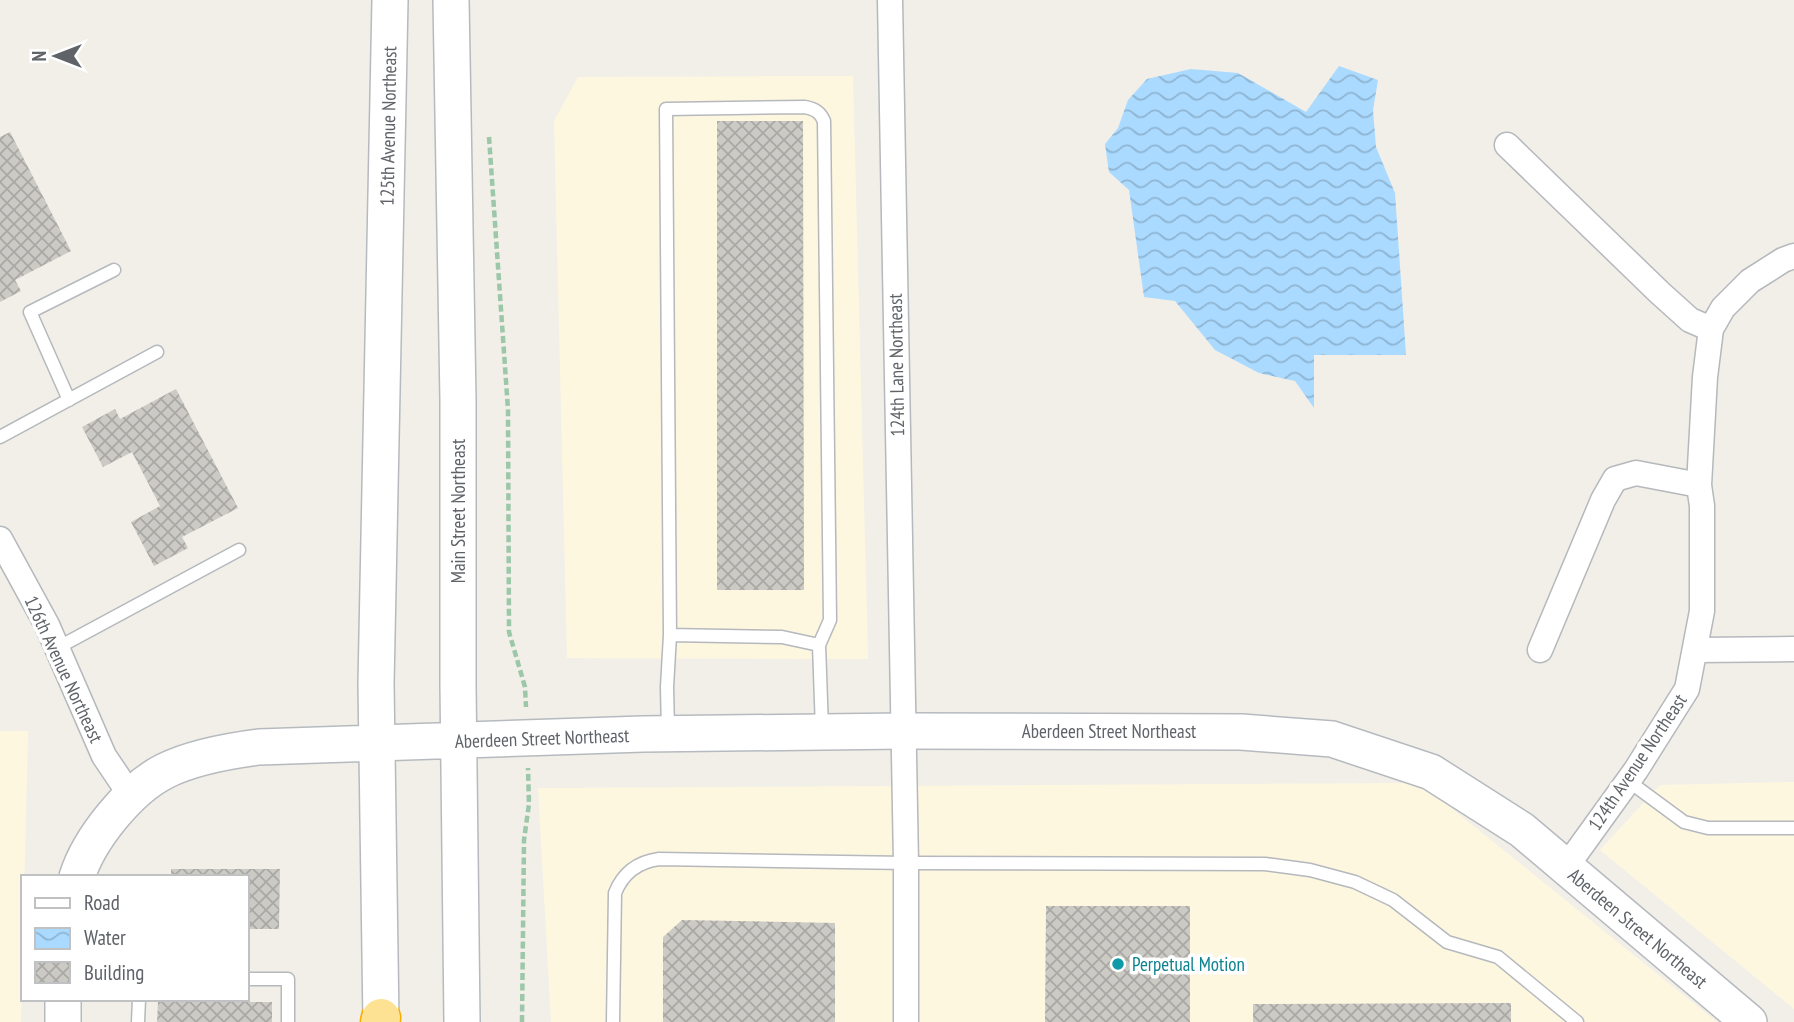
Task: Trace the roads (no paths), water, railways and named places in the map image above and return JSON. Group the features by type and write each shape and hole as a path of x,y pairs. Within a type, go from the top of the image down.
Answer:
{"main road":[{"name":"125th Avenue Northeast","path":"376,743 390,0"},
{"name":"Main Street Northeast","path":"451,0 458,400 458,740 462,1022"},
{"name":"Aberdeen Street Northeast","path":"78,875 88,850 101,831 131,796 164,771 232,751 259,747 668,734 903,731 1241,732 1332,739 1431,772 1522,830 1746,1021"},
{"path":"376,743 381,1021"},
{"path":"62,1022 63,1001"}],"street":[{"name":"124th Lane Northeast","path":"890,0 906,863 906,1022"},
{"path":"1507,145 1660,293 1690,320 1711,329 1723,308 1750,281 1794,256"},
{"name":"124th Avenue Northeast","path":"1566,867 1687,689 1702,611 1702,506 1699,485 1705,377 1711,329"},
{"path":"1540,650 1603,500 1615,479 1636,473 1699,485"},
{"name":"126th Avenue Northeast","path":"0,539 47,625 104,756 131,796"},
{"path":"1696,650 1794,649"}],"lane":[{"path":"668,734 670,635 666,109 805,107 813,108 821,114 824,121 830,620 819,645 822,733"},
{"path":"69,400 30,313 114,270"},
{"path":"0,437 157,352"},
{"path":"57,648 239,550"},
{"path":"670,635 782,637 819,645"},
{"path":"1627,780 1684,822 1708,828 1794,828"},
{"path":"613,1022 615,894 619,883 627,874 641,863 659,859 1265,864 1310,870 1364,886 1393,900 1447,942 1498,957 1577,1022"},
{"path":"248,979 288,979 288,1022"},
{"path":"138,1022 139,1001"}],"water":[{"path":"1339,66 1378,80 1373,110 1376,147 1395,193 1406,355 1314,355 1314,408 1295,381 1259,373 1215,350 1175,301 1144,297 1129,190 1109,172 1105,144 1118,128 1128,100 1147,79 1191,69 1238,73 1306,112"}],"place":[{"name":"Perpetual Motion","path":"1118,964"}]}
